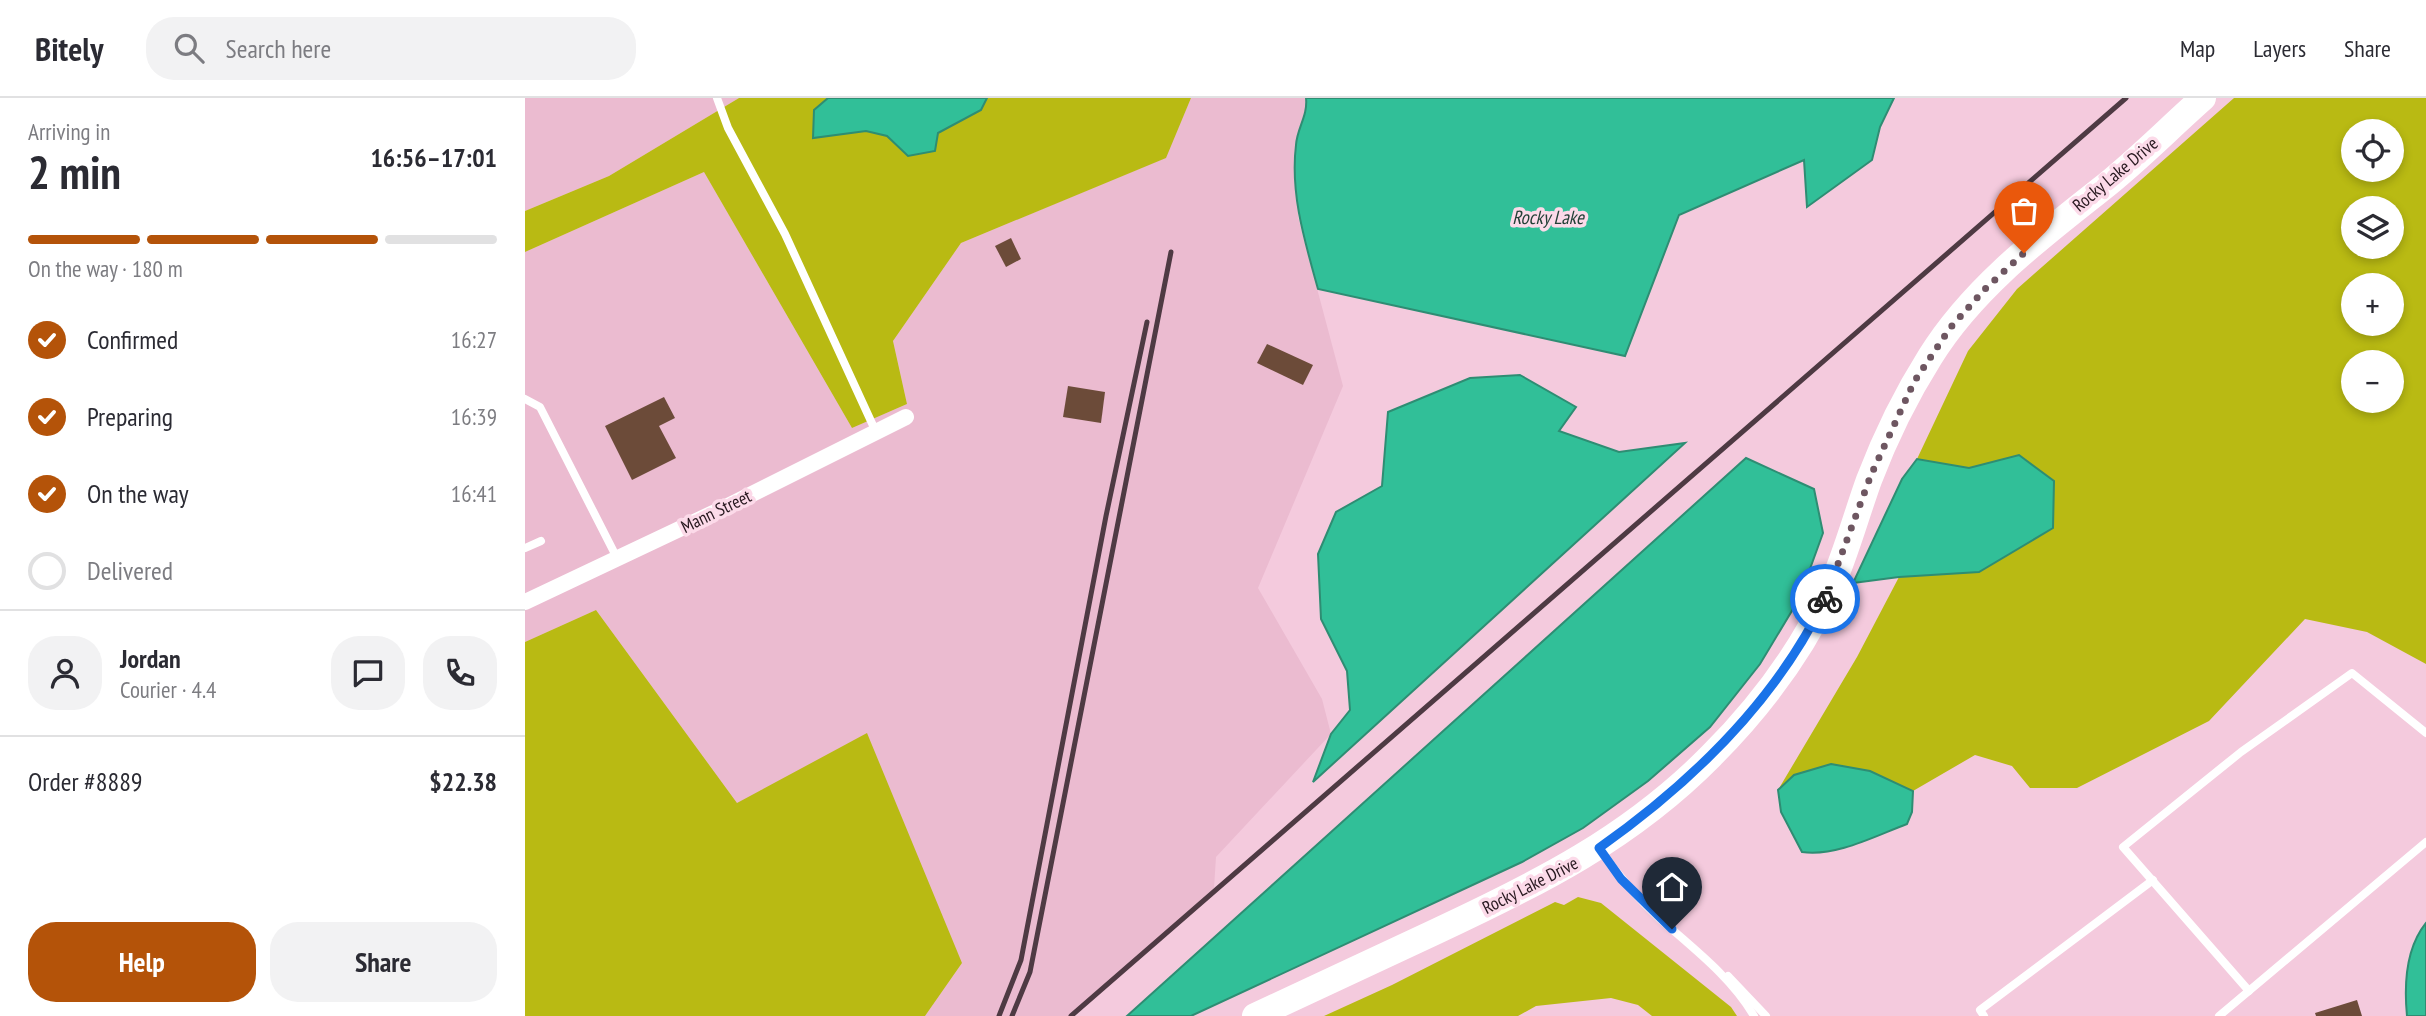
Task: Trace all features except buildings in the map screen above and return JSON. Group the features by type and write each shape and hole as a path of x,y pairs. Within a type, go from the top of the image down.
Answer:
{"main road":[{"name":"Rocky Lake Drive","path":"1255,1016 1477,912 1599,848 1645,816 1713,755 1780,676 1816,618 1832,586 1871,475 1914,382 1950,328 1986,288 2062,218 2103,188 2203,98"}],"street":[{"name":"Mann Street","path":"525,602 906,417"}],"lane":[{"path":"717,98 728,128 789,243 876,432"},
{"path":"525,399 540,407 617,558"},
{"path":"525,548 541,541"},
{"path":"2249,991 2123,847 2241,752 2352,673 2426,733"},
{"path":"2219,1016 2426,842"},
{"path":"1599,848 1621,879 1658,916 1735,983 1766,1016"},
{"path":"1984,1016 1980,1010 2153,880"},
{"path":"1710,961 1754,1016"}],"shaded area":[{"path":"525,98 739,98 609,176 525,211"},
{"path":"739,98 828,98 814,111 813,138 866,131 887,136 908,156 938,133 981,110 987,98 1191,98 1166,158 961,243 893,341 907,404 852,428 704,172 525,252 525,211 609,176"},
{"path":"1191,98 1306,98 1308,110 1296,144 1298,217 1343,386 1258,588 1322,699 1331,734 1216,857 1214,888 1071,1016 925,1016 962,963 737,803 596,610 525,642 525,252 704,172 852,428 907,404 893,341 961,243 1165,158"},
{"path":"2234,98 2426,98 2426,664 2367,632 2305,619 2209,721 2077,788 2030,788 2012,766 1975,755 1913,791 1870,771 1794,775 1778,790 1857,657 1899,577 1979,572 2019,455 1969,468 1917,459 1968,351 2017,289"},
{"path":"596,610 737,803 867,733 962,963 925,1016 525,1016 525,642"},
{"path":"1578,897 1601,903 1731,1007 1737,1016 1652,1016 1638,1005 1611,998 1536,1006 1518,1016 1324,1016 1392,985 1555,902 1564,905"}],"water":[{"path":"828,98 987,98 981,110 938,133 935,151 908,156 887,136 866,131 813,138 814,110"},
{"name":"Rocky Lake","path":"1306,98 1894,98 1880,127 1872,160 1807,207 1804,160 1679,215 1625,356 1318,289 1300,218 1295,182 1297,139"},
{"path":"1520,375 1576,407 1559,431 1619,452 1685,443 1313,782 1331,734 1350,710 1347,671 1321,619 1318,554 1336,512 1382,486 1388,412 1470,378"},
{"path":"2019,455 2054,481 2053,528 1979,572 1853,583 1902,479 1917,459 1969,468"},
{"path":"1746,458 1814,489 1823,533 1799,599 1760,664 1710,727 1648,781 1583,828 1522,862 1191,1016 1127,1016"},
{"path":"1831,764 1870,771 1913,791 1912,812 1907,824 1842,849 1802,852 1781,812 1778,790 1794,775"},
{"path":"2426,923 2426,1016 2407,1016 2407,968 2414,944"}],"railway":[{"path":"1071,1016 2126,98"},
{"path":"1012,1016 1030,972 1171,252"},
{"path":"999,1016 1021,960 1106,516 1147,322"}],"way so far":[{"path":"1825,599 1871,475 1914,382 1950,328 1986,288 2024,253"}],"route":[{"path":"1672,929 1621,879 1599,848 1645,816 1713,755 1780,676 1825,599"}]}
